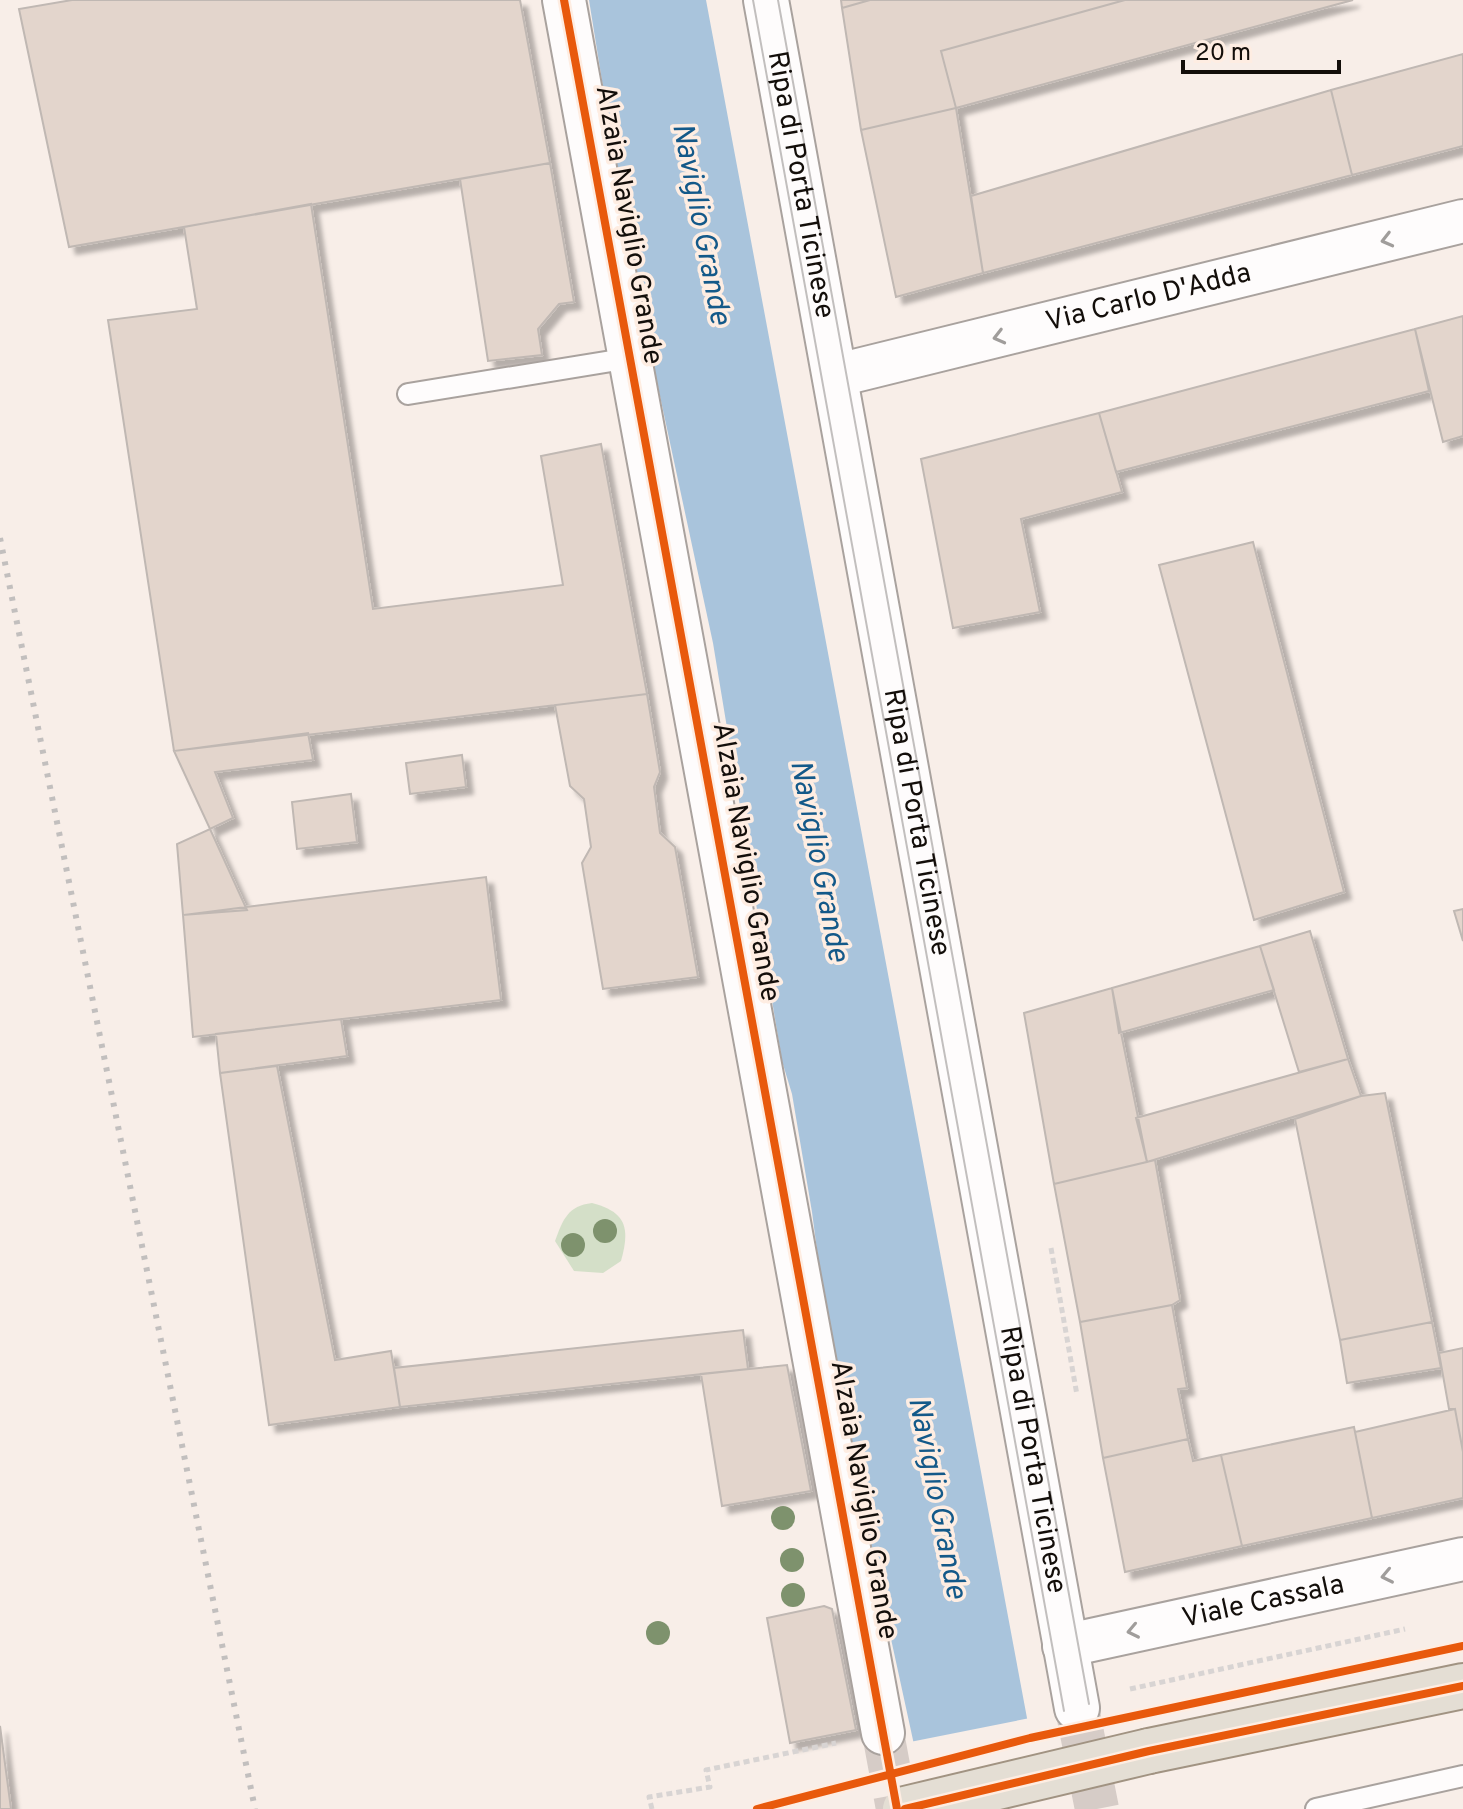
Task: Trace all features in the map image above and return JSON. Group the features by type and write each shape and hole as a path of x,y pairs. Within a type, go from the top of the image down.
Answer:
{"main road":[{"path":"905,1809 1149,1751 1463,1686"}],"street":[{"name":"Alzaia Naviglio Grande","path":"564,0 883,1733"},
{"name":"Ripa di Porta Ticinese","path":"766,0 1077,1708"},
{"name":"Via Carlo D'Adda","path":"834,376 1463,221"},
{"name":"Viale Cassala","path":"1064,1646 1463,1559"}],"lane":[{"path":"408,394 630,358"},
{"path":"1316,1809 1463,1776"}],"path":[{"path":"1051,1248 1077,1395"},
{"path":"1130,1689 1405,1629"},
{"path":"652,1809 649,1797 710,1787 706,1770 883,1733"}],"green space":[{"path":"592,1203 613,1211 623,1223 625,1231 621,1261 603,1273 574,1271 555,1241 568,1215 577,1207"}],"water":[{"name":"Naviglio Grande","path":"589,0 706,0 1044,1809 928,1809 833,1372 812,1212 792,1094 782,1061 713,643 631,261"}],"pier":[{"path":"1030,1718 1048,1809 924,1809 910,1742"}],"building":[{"path":"72,0 520,0 550,163 69,247 19,9"},
{"path":"841,0 870,0 842,8"},
{"path":"870,0 1125,0 941,51 956,108 861,130 842,8"},
{"path":"1125,0 1353,0 956,108 941,51"},
{"path":"1463,54 1463,146 1352,175 1331,90"},
{"path":"1331,90 1352,175 983,273 971,196"},
{"path":"956,108 983,273 896,297 861,130"},
{"path":"550,163 574,302 559,304 538,329 542,355 488,361 460,179"},
{"path":"311,204 373,609 563,585 541,456 601,444 647,694 174,751 108,320 197,309 184,227"},
{"path":"1463,316 1463,436 1443,442 1415,329"},
{"path":"1415,329 1429,391 1116,472 1099,413"},
{"path":"1099,413 1122,492 1021,519 1040,612 953,628 921,459"},
{"path":"1253,542 1344,892 1254,920 1159,565"},
{"path":"647,694 660,772 654,787 660,833 675,847 698,977 603,989 582,863 591,847 584,799 570,786 555,705"},
{"path":"308,733 313,760 215,772 233,818 210,829 174,751"},
{"path":"462,755 466,787 410,794 406,763"},
{"path":"351,794 357,842 297,849 292,802"},
{"path":"210,829 247,910 183,915 177,844"},
{"path":"486,877 501,1000 193,1037 183,915"},
{"path":"1463,909 1463,941 1454,911"},
{"path":"1310,931 1348,1059 1299,1072 1260,946"},
{"path":"1260,946 1274,990 1119,1033 1112,988"},
{"path":"1112,988 1147,1162 1054,1184 1024,1013"},
{"path":"341,1019 347,1056 220,1073 216,1034"},
{"path":"1348,1059 1361,1096 1147,1162 1136,1118"},
{"path":"277,1066 335,1360 391,1351 400,1407 269,1425 220,1073"},
{"path":"1385,1093 1432,1322 1340,1340 1295,1119 1361,1096"},
{"path":"1155,1160 1180,1300 1172,1305 1080,1322 1054,1184"},
{"path":"1172,1305 1187,1388 1178,1389 1188,1439 1103,1458 1080,1322"},
{"path":"1432,1322 1441,1368 1347,1383 1340,1340"},
{"path":"743,1330 748,1369 400,1407 394,1368"},
{"path":"1463,1348 1463,1452 1455,1409 1449,1409 1439,1353"},
{"path":"787,1365 811,1491 722,1506 701,1374"},
{"path":"1455,1409 1463,1452 1463,1498 1372,1518 1355,1432"},
{"path":"1354,1427 1372,1518 1242,1546 1221,1455"},
{"path":"1188,1439 1193,1461 1221,1455 1242,1546 1125,1572 1103,1458"},
{"path":"824,1606 832,1609 856,1730 790,1743 767,1618"},
{"path":"0,1726 11,1809 0,1809"}],"tunnel":[{"path":"1077,1708 1097,1809"},
{"path":"883,1733 897,1809"}],"tram line":[{"path":"753,0 1064,1711"},
{"path":"778,0 1089,1704"}],"railway":[{"path":"0,538 255,1809"}],"cycle path":[{"path":"564,0 897,1809"},
{"path":"757,1809 1030,1738 1463,1646"},
{"path":"905,1809 1149,1751 1463,1686"}]}
